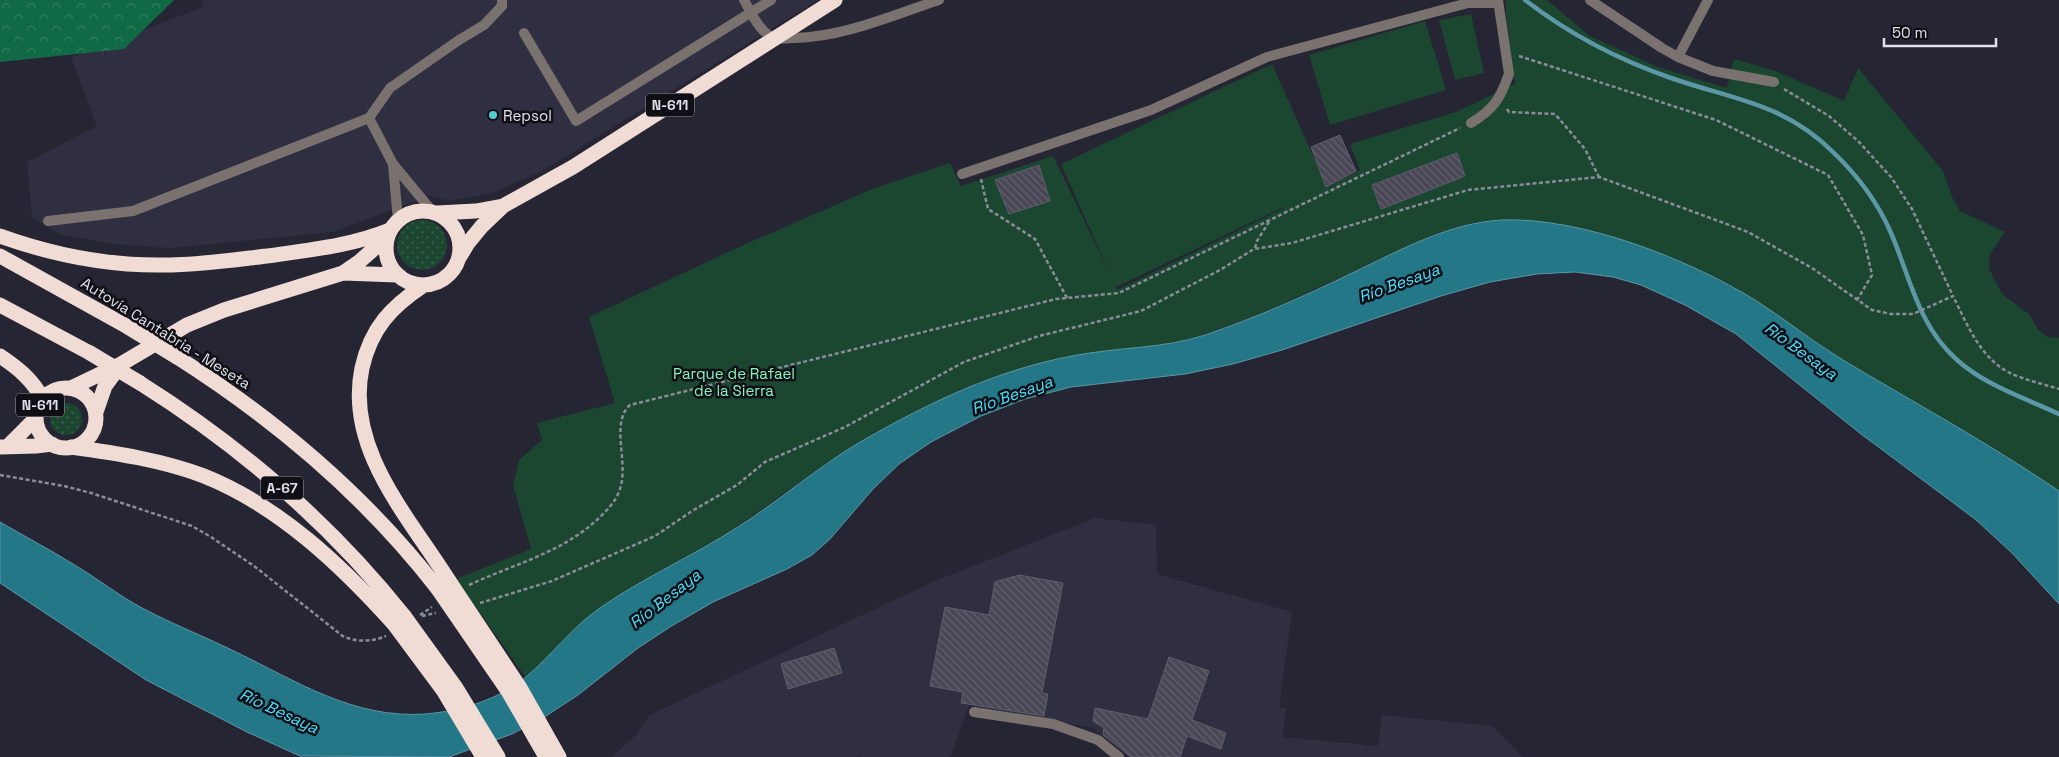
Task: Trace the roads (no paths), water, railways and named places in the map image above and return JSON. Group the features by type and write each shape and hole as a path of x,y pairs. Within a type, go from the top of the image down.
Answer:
{"highway":[{"name":"N-611","path":"343,273 397,274 405,280 424,285 439,282 456,266 468,243 482,226 503,206 573,167 835,0"},
{"name":"N-611","path":"52,444 41,433 36,418 37,410 43,400 52,392 61,388 71,388 121,364 187,325 250,301 343,273 359,262 392,229 414,211 476,211 503,206"},
{"path":"435,212 450,222 458,235 460,243 459,258"},
{"path":"0,236 39,249 92,260 163,265 225,261 327,248 362,240 392,229"},
{"path":"392,229 386,253 392,268 397,274"},
{"name":"Autovía Cantabria - Meseta","path":"0,256 128,326 177,357 254,409 313,457 394,538 449,586 492,666 546,757"},
{"path":"424,285 394,307 381,322 366,353 361,376 360,409 366,441 377,467 449,586 520,688 559,757"},
{"name":"A-67","path":"0,304 90,353 140,383 224,440 283,489 339,541 397,625 456,688 498,757"},
{"path":"0,356 26,376 38,390 43,400"},
{"name":"N-611","path":"3,447 52,444 70,447 88,439 96,422 96,412 105,386 121,364"},
{"name":"N-611","path":"71,388 87,396 96,412"},
{"name":"N-611","path":"3,447 36,418"},
{"path":"70,447 172,465 204,476 271,512 315,546 397,625 438,682 483,757"}],"street":[{"path":"48,221 133,211 369,118 390,88 484,25 502,6 502,0"},
{"path":"744,0 766,33 775,38 816,38 855,28 939,0"},
{"path":"524,33 576,121 771,0"},
{"path":"1590,0 1678,57 1712,71 1774,82"},
{"path":"1678,57 1708,0"},
{"path":"962,174 1151,110 1267,57 1468,3 1498,2 1509,74 1499,97 1489,112 1471,123"},
{"path":"369,118 392,164 435,212"},
{"path":"392,164 392,229"},
{"path":"974,712 1053,724 1098,740 1119,757"}],"water":[{"name":"Río Besaya","path":"1502,220 1566,225 1600,233 1633,243 1698,270 1755,300 1832,353 1975,438 2059,491 2059,604 2011,552 1975,519 1861,434 1736,334 1685,305 1641,285 1613,277 1575,272 1537,274 1490,282 1441,296 1282,350 1233,364 1185,374 1071,387 1025,399 981,416 931,442 899,464 873,489 830,539 812,555 787,569 713,602 670,627 638,648 578,695 546,716 512,734 449,757 300,756 247,732 146,680 0,583 0,522 64,558 144,609 326,696 374,711 399,714 425,714 465,707 491,698 515,685 526,677 580,624 617,597 738,527 830,461 862,441 938,401 990,379 1044,362 1089,353 1172,343 1205,335 1298,298 1425,239 1463,226"}],"waterway":[{"path":"1525,0 1577,35 1632,63 1671,78 1757,105 1796,123 1815,136 1851,171 1874,201 1891,233 1916,300 1932,331 1943,346 1967,368 1992,384 2059,414"}],"place":[{"name":"Repsol","path":"493,115"}],"park label":[{"name":"Parque de Rafael de la Sierra","path":"734,382"}]}
